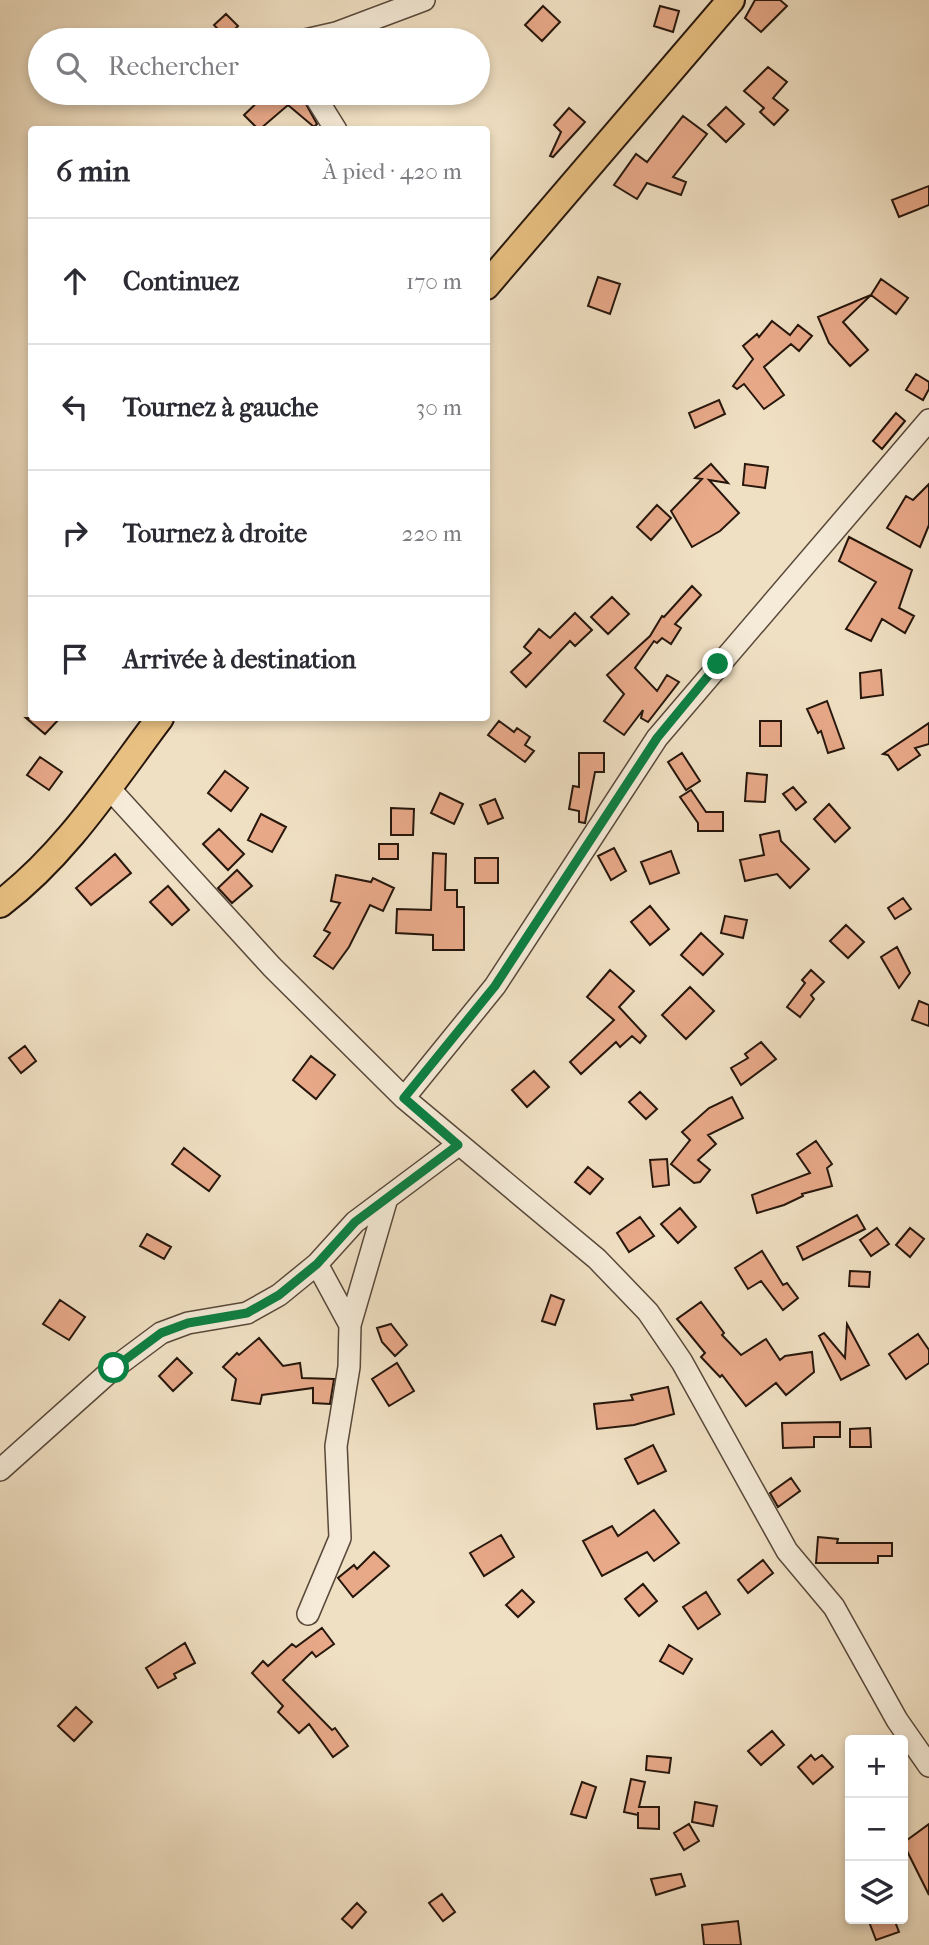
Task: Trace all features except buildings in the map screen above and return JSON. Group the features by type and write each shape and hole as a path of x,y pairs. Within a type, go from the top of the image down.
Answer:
{"main road":[{"path":"490,281 731,0"},
{"path":"0,904 25,884 67,841 158,721"}],"street":[{"path":"349,28 424,0"},
{"path":"321,105 334,126"},
{"path":"404,1098 495,986 657,738 929,420"},
{"path":"108,787 272,967 404,1098 597,1259 648,1312 682,1362 788,1551 834,1607 897,1720 929,1766"},
{"path":"0,1470 114,1368 161,1333 188,1323 247,1313 279,1295 317,1264 355,1222 458,1145"},
{"path":"309,1614 340,1538 336,1446 349,1367 351,1325 387,1198"},
{"path":"317,1264 351,1325"}],"route":[{"path":"114,1368 161,1333 188,1323 247,1313 279,1295 317,1264 355,1222 458,1145 404,1098 495,986 657,738 718,664"}]}
